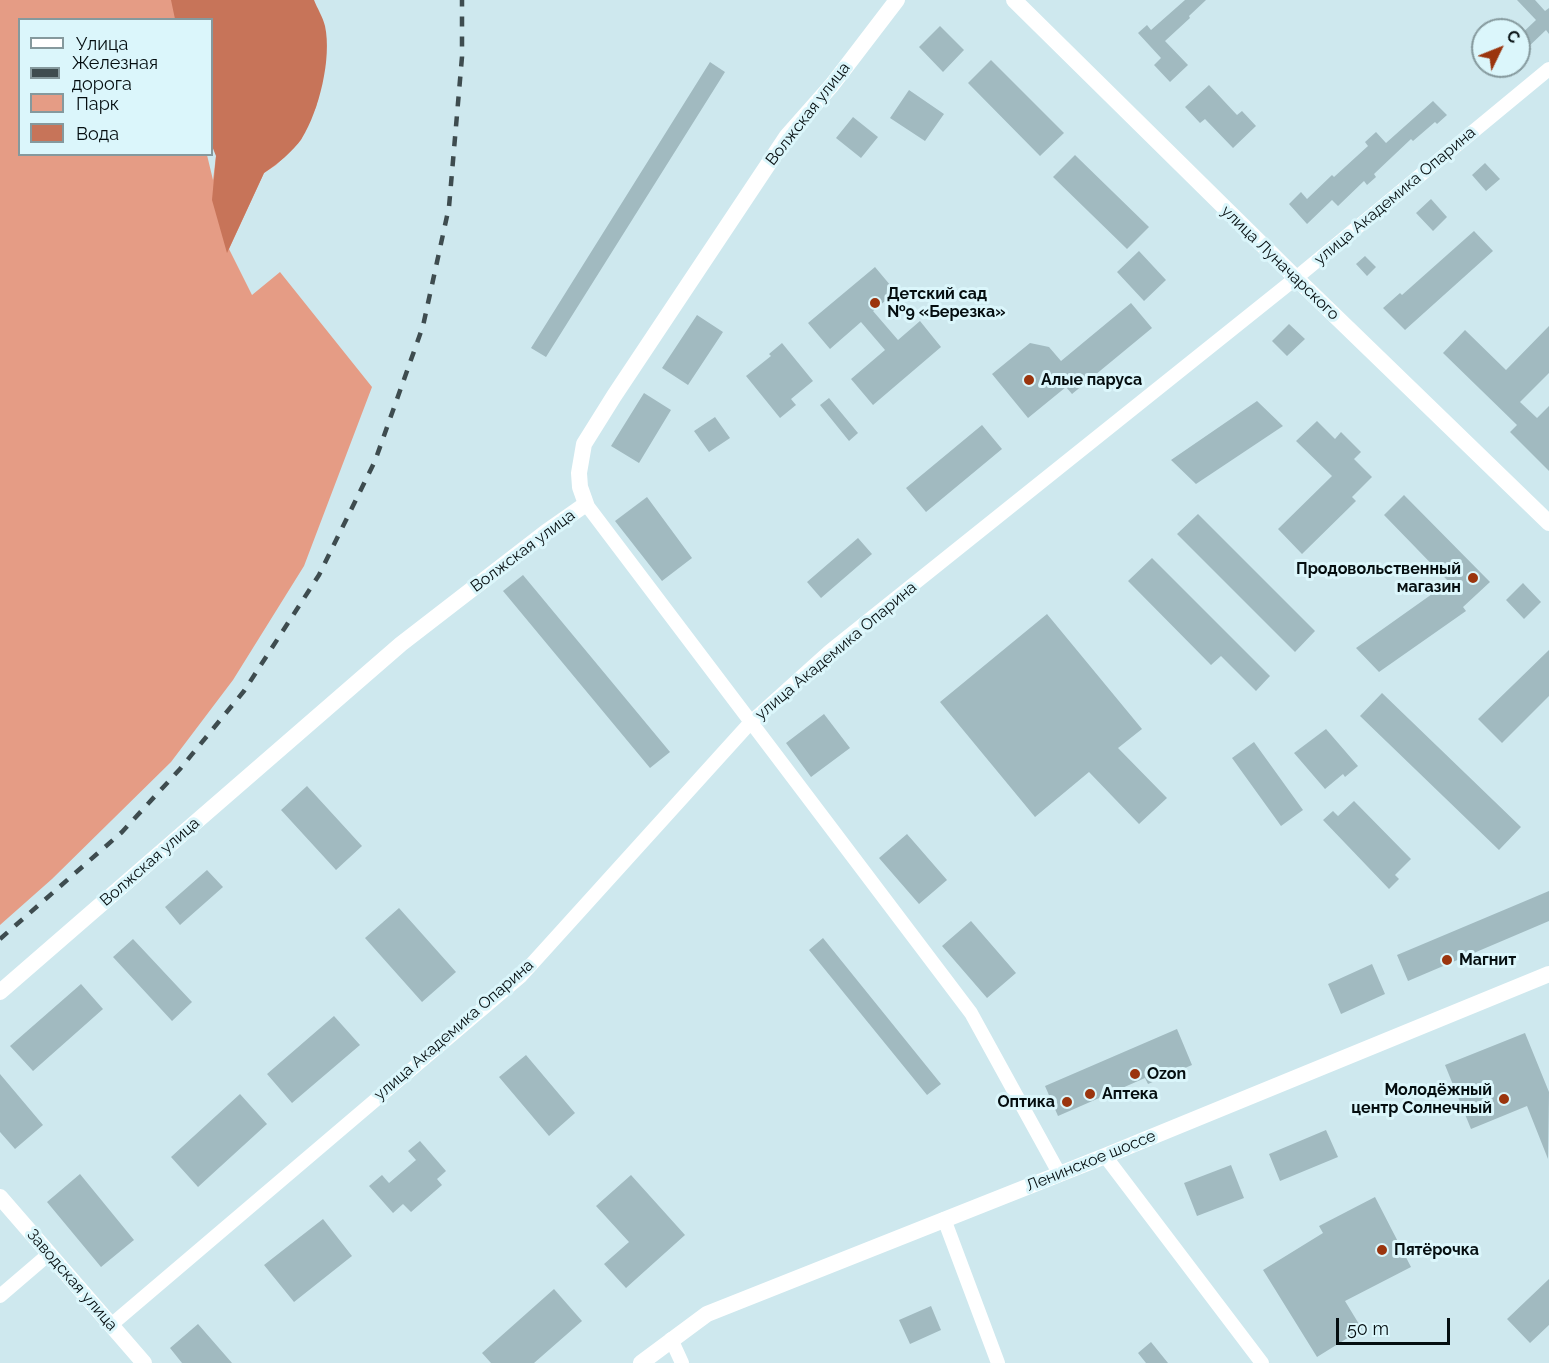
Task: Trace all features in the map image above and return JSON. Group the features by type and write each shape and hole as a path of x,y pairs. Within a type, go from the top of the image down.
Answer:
{"street":[{"name":"Волжская улица","path":"0,992 401,644 546,532 586,504 580,487 579,463 584,444 787,136 832,85 897,0"},
{"name":"улица Луначарского","path":"1014,0 1549,523"},
{"name":"улица Академика Опарина","path":"111,1324 520,977 750,723 830,651 1296,278 1549,69"},
{"path":"586,504 971,1013 1059,1173"},
{"name":"Ленинское шоссе","path":"641,1363 706,1314 1105,1156 1549,974"},
{"path":"1105,1156 1262,1363"},
{"name":"Заводская улица","path":"0,1197 144,1363"},
{"path":"944,1219 998,1363"},
{"path":"0,1296 49,1254"},
{"path":"671,1339 681,1363"}],"green space":[{"path":"0,0 173,0 177,18 18,18 18,156 207,156 213,180 216,156 326,61 316,107 301,140 276,165 264,173 229,249 252,295 280,272 372,387 304,566 233,680 171,762 52,879 0,925"}],"water":[{"path":"171,0 314,0 325,26 327,53 314,114 302,138 294,148 264,173 227,253 212,200 216,156 213,148 213,18 175,18"}],"building":[{"path":"1185,0 1206,0 1165,41 1188,65 1170,82 1154,65 1161,58 1138,33 1147,25 1151,30"},
{"path":"1517,0 1535,0 1545,11 1549,8 1549,34 1546,30 1531,44 1531,25 1536,20"},
{"path":"940,26 964,50 943,72 919,47"},
{"path":"991,60 1064,133 1040,156 968,83"},
{"path":"710,62 725,72 546,357 531,348"},
{"path":"1209,85 1237,115 1242,111 1256,126 1233,148 1205,119 1200,123 1185,107"},
{"path":"909,90 944,114 925,141 890,118"},
{"path":"1433,101 1447,115 1413,141 1411,139 1374,174 1376,177 1367,185 1364,181 1338,206 1332,200 1307,224 1289,204 1301,192 1307,199 1332,175 1334,177 1368,146 1365,142 1376,132 1386,143"},
{"path":"853,117 878,137 861,158 836,138"},
{"path":"1075,155 1149,227 1127,249 1053,177"},
{"path":"1485,163 1500,179 1486,191 1472,175"},
{"path":"1431,199 1447,217 1433,231 1416,213"},
{"path":"1474,231 1493,251 1405,330 1383,308 1400,293 1402,295"},
{"path":"1139,251 1166,280 1144,301 1117,272"},
{"path":"1365,256 1376,267 1367,276 1356,264"},
{"path":"875,267 896,292 873,311 898,340 920,321 941,347 873,405 851,379 885,350 861,322 830,349 808,323"},
{"path":"1131,303 1152,328 1072,394 1066,387 1028,418 992,374 1030,343 1049,347 1061,361"},
{"path":"697,315 723,332 688,385 662,368"},
{"path":"1289,324 1305,339 1287,356 1272,341"},
{"path":"1549,326 1549,373 1520,402 1537,418 1549,406 1549,471 1510,432 1517,425 1443,353 1465,330 1506,370"},
{"path":"782,343 813,381 791,399 796,405 780,418 746,376 771,356 769,354"},
{"path":"644,393 671,410 639,463 611,446"},
{"path":"829,398 858,433 849,441 820,405"},
{"path":"1257,401 1283,426 1196,484 1171,460"},
{"path":"715,417 730,438 709,452 694,431"},
{"path":"1317,421 1335,439 1341,432 1361,452 1354,459 1372,477 1352,497 1356,501 1302,554 1278,529 1332,476 1296,441"},
{"path":"982,425 1002,449 926,512 906,488"},
{"path":"1404,495 1490,582 1463,607 1466,611 1379,672 1356,648 1449,582 1384,515"},
{"path":"647,497 692,558 662,581 615,521"},
{"path":"1198,514 1315,631 1295,652 1177,534"},
{"path":"858,538 872,554 821,598 807,582"},
{"path":"1152,558 1270,676 1256,691 1221,656 1211,665 1128,581"},
{"path":"523,575 670,752 650,768 503,591"},
{"path":"1523,583 1541,602 1524,619 1506,600"},
{"path":"1047,614 1142,729 1118,748 1167,798 1139,824 1089,772 1035,817 940,702"},
{"path":"1549,650 1549,696 1502,743 1478,719"},
{"path":"1382,693 1521,827 1499,850 1360,716"},
{"path":"824,714 850,748 811,777 786,743"},
{"path":"1326,729 1358,766 1345,777 1343,774 1325,789 1294,753"},
{"path":"1254,742 1303,810 1281,826 1232,758"},
{"path":"307,786 362,846 336,870 281,810"},
{"path":"1354,801 1411,859 1395,875 1399,879 1389,889 1323,820 1333,811 1338,816"},
{"path":"907,834 947,880 919,904 879,858"},
{"path":"207,870 223,887 180,925 165,907"},
{"path":"1549,891 1549,921 1408,981 1397,955"},
{"path":"399,908 456,972 422,1002 365,938"},
{"path":"971,921 1016,973 987,998 942,946"},
{"path":"823,938 941,1084 927,1095 809,950"},
{"path":"133,939 192,1002 172,1021 113,957"},
{"path":"1372,964 1385,994 1341,1014 1328,984"},
{"path":"81,984 103,1009 33,1071 10,1046"},
{"path":"334,1016 360,1045 292,1103 267,1074"},
{"path":"1177,1029 1192,1065 1148,1084 1145,1078 1058,1116 1045,1086"},
{"name":"Молодёжный центр Солнечный","path":"1525,1033 1549,1092 1548,1159 1527,1106 1471,1129 1445,1065"},
{"path":"526,1055 575,1113 549,1136 499,1077"},
{"path":"0,1074 43,1125 15,1149 0,1132"},
{"path":"240,1094 267,1124 198,1187 171,1157"},
{"path":"1326,1130 1338,1157 1280,1181 1269,1154"},
{"path":"420,1141 446,1171 437,1179 442,1185 411,1212 403,1204 393,1213 369,1186 382,1175 389,1183 416,1160 408,1151"},
{"path":"1231,1165 1244,1198 1197,1216 1184,1183"},
{"path":"80,1174 134,1240 101,1267 47,1202"},
{"path":"631,1175 685,1235 626,1288 604,1264 629,1242 596,1206"},
{"path":"1375,1197 1411,1267 1345,1301 1362,1329 1317,1357 1263,1270 1323,1233 1319,1226"},
{"path":"323,1219 352,1256 294,1302 264,1265"},
{"path":"1549,1279 1549,1325 1530,1343 1507,1319"},
{"path":"554,1289 582,1321 534,1363 491,1363 482,1353"},
{"path":"931,1306 941,1330 910,1344 899,1320"},
{"path":"198,1324 232,1363 182,1363 170,1348"},
{"path":"1151,1342 1168,1363 1146,1363 1138,1353"}],"railway":[{"path":"0,939 122,832 180,769 244,691 319,575 375,461 423,326 449,207 462,57 462,0"}],"place":[{"name":"Детский сад №9 «Березка»","path":"875,303"},
{"name":"Алые паруса","path":"1029,380"},
{"name":"Продовольственный магазин","path":"1473,578"},
{"name":"Магнит","path":"1447,960"},
{"name":"Ozon","path":"1135,1074"},
{"name":"Аптека","path":"1090,1094"},
{"name":"Молодёжный центр Солнечный","path":"1504,1099"},
{"name":"Оптика","path":"1067,1102"},
{"name":"Пятёрочка","path":"1382,1250"}]}
